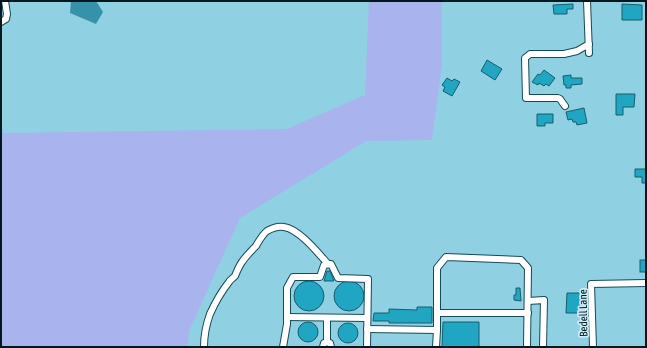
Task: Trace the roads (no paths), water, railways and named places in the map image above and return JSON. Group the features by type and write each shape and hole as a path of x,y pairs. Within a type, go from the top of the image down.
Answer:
{"street":[{"path":"1,22 6,19 7,14 5,1"},
{"path":"587,1 589,53"},
{"path":"565,106 558,98 526,98 525,58 530,54 564,54 577,51 589,44"},
{"path":"204,347 204,336 207,325 222,292 235,275 243,261 267,231 279,226 286,227 297,233 315,249 328,264 330,264 338,278 368,279 367,347"},
{"path":"436,347 437,268 446,257 521,260 528,268 527,347"},
{"path":"283,347 287,324 287,288 293,277 320,277 324,265 328,264"},
{"name":"Bedell Lane","path":"593,347 591,284 646,283"},
{"path":"528,300 544,300 543,347"},
{"path":"437,313 528,313"},
{"path":"287,317 367,318"},
{"path":"327,318 327,345"},
{"path":"367,329 437,330"}]}
